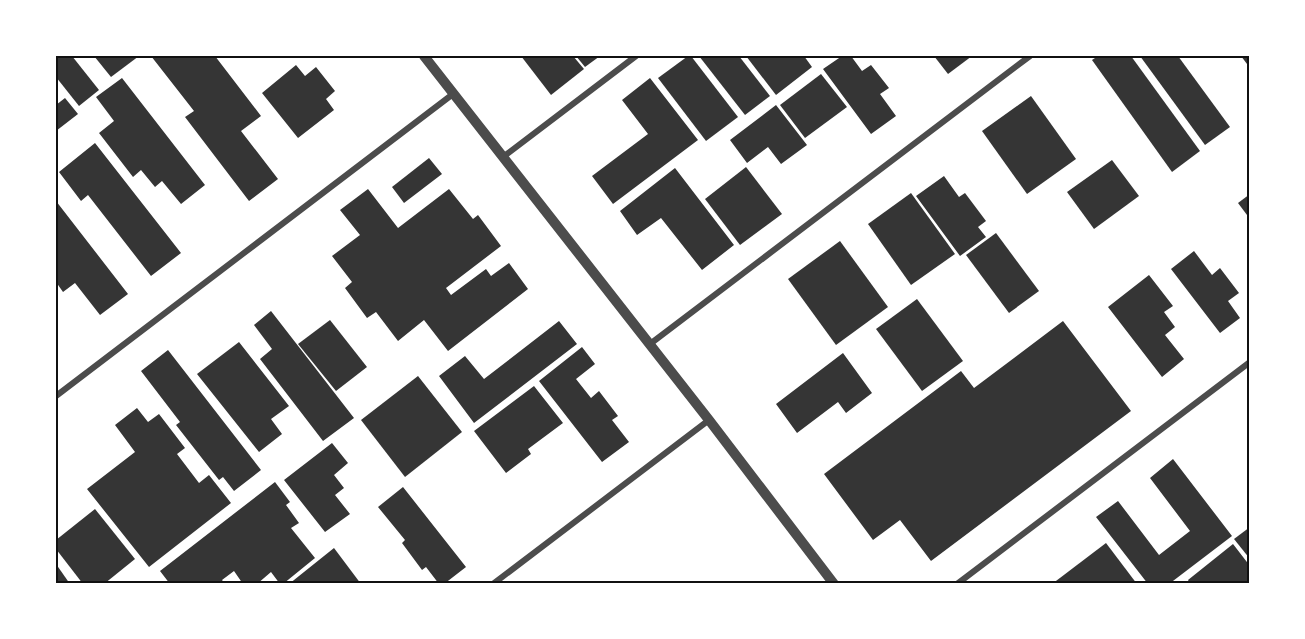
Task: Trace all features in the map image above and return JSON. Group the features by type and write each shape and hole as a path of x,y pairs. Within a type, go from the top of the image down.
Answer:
{"street":[{"path":"423,56 650,344 834,584"},
{"path":"503,157 636,56"},
{"path":"650,344 1030,56"},
{"path":"56,396 453,94"},
{"path":"957,584 1250,362"},
{"path":"493,584 709,420"}],"building":[{"path":"56,56 72,56 99,90 79,106 56,77"},
{"path":"94,56 139,56 111,77"},
{"path":"151,56 215,56 261,116 241,131 278,179 249,201 185,117 194,111"},
{"path":"521,56 573,56 584,69 551,95"},
{"path":"576,56 600,56 585,67"},
{"path":"691,56 738,117 706,141 658,78"},
{"path":"699,56 739,56 770,96 745,115"},
{"path":"746,56 804,56 812,67 776,95"},
{"path":"842,56 851,56 862,71 871,65 889,88 880,94 896,116 871,134 823,69"},
{"path":"934,56 972,56 948,74"},
{"path":"1098,56 1131,56 1200,151 1172,172 1092,60"},
{"path":"1140,56 1178,56 1230,127 1205,145"},
{"path":"1241,56 1250,56 1250,68"},
{"path":"296,65 305,76 316,67 335,91 326,99 334,110 298,138 262,93"},
{"path":"821,74 847,107 805,138 780,105"},
{"path":"122,78 205,185 181,204 162,181 155,187 141,170 133,177 99,133 114,121 96,97"},
{"path":"650,78 698,140 613,204 592,176 648,134 622,100"},
{"path":"1031,96 1076,159 1027,194 982,131"},
{"path":"65,98 78,114 56,131 56,105"},
{"path":"776,105 807,145 781,164 768,147 747,163 730,140"},
{"path":"95,143 181,253 151,276 88,195 81,201 59,172"},
{"path":"429,158 442,174 404,203 392,187"},
{"path":"1112,160 1139,196 1094,229 1067,192"},
{"path":"746,167 782,214 740,245 705,199"},
{"path":"675,168 734,245 702,270 661,218 637,235 620,211"},
{"path":"944,176 959,197 965,193 986,221 978,227 986,237 960,256 916,196"},
{"path":"368,189 398,228 449,189 473,219 478,215 501,246 446,288 451,295 486,269 491,276 509,263 528,289 448,351 424,320 398,341 376,312 367,318 345,288 352,282 332,256 360,235 340,210"},
{"path":"911,193 955,254 911,285 868,224"},
{"path":"1250,194 1250,219 1238,203"},
{"path":"56,201 128,294 100,315 75,283 63,292 56,282"},
{"path":"996,233 1039,291 1009,313 966,255"},
{"path":"840,241 888,307 836,345 788,279"},
{"path":"1194,251 1212,275 1220,268 1239,293 1228,301 1240,318 1220,333 1171,269"},
{"path":"1149,275 1173,306 1164,312 1175,327 1165,335 1184,359 1162,377 1108,307"},
{"path":"917,299 963,361 922,391 876,329"},
{"path":"271,311 354,418 323,441 260,359 272,349 254,325"},
{"path":"330,320 367,367 336,391 298,344"},
{"path":"559,321 577,344 474,423 439,376 465,356 484,379"},
{"path":"1063,321 1131,411 931,561 900,520 873,540 824,474 961,371 974,388"},
{"path":"239,342 289,406 271,419 282,434 259,452 197,374"},
{"path":"582,347 595,364 576,379 591,398 599,391 618,416 612,420 629,442 602,462 539,381"},
{"path":"168,350 261,470 234,491 223,477 219,480 176,425 180,422 141,371"},
{"path":"843,353 872,393 846,413 838,402 797,433 776,404"},
{"path":"418,376 462,432 405,477 361,420"},
{"path":"534,386 563,423 528,449 531,454 506,473 474,431"},
{"path":"137,408 148,422 159,414 185,448 177,454 199,483 209,475 231,503 149,567 87,489 135,452 115,425"},
{"path":"332,443 348,463 334,475 344,488 335,495 350,514 325,532 284,480"},
{"path":"1173,459 1232,536 1169,584 1148,584 1096,517 1118,501 1159,555 1190,531 1150,478"},
{"path":"275,482 290,502 286,505 299,523 291,528 315,558 283,584 280,584 271,572 257,584 243,584 234,571 222,580 225,584 170,584 160,571"},
{"path":"403,487 466,567 444,584 439,584 426,567 422,570 402,543 405,540 378,507"},
{"path":"95,509 135,559 104,584 83,584 56,549 56,540"},
{"path":"1250,527 1250,559 1234,539"},
{"path":"1106,543 1137,584 1052,584"},
{"path":"1233,544 1250,566 1250,584 1213,584 1211,581 1209,584 1190,584 1188,580"},
{"path":"334,548 361,584 289,584"},
{"path":"56,564 70,584 56,584"}]}
